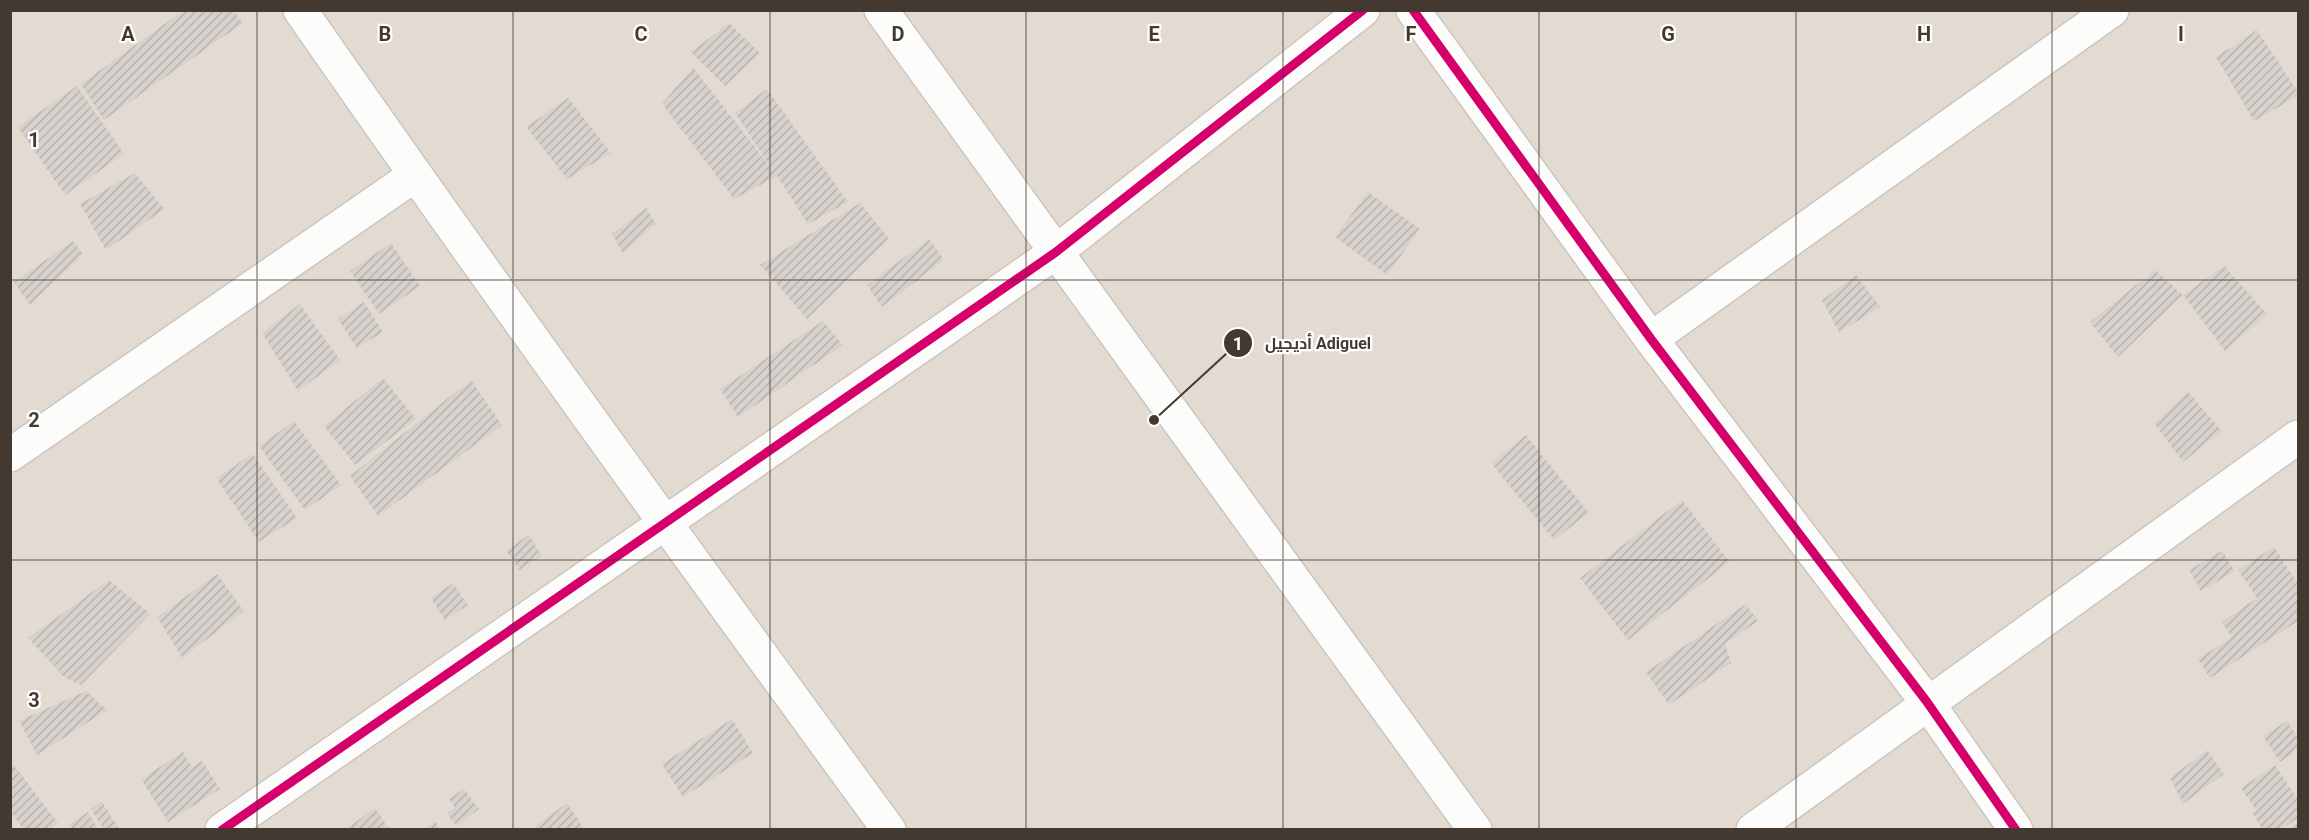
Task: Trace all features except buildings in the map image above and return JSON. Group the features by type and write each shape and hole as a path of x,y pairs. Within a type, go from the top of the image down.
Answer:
{"street":[{"path":"300,10 663,522 889,830"},
{"path":"881,10 1475,830"},
{"path":"222,830 663,522 1056,252 1363,10"},
{"path":"1413,10 1652,339 1927,702 2016,830"},
{"path":"1652,339 2112,10"},
{"path":"10,455 415,175"},
{"path":"1753,830 1927,702 2298,437"}],"shaded area":[{"path":"11,11 2298,11 2298,829 11,829"}],"cycle path":[{"path":"222,830 1056,252 1363,10"},
{"path":"1413,10 1651,339 1927,702 2016,830"}],"place":[{"name":"أديجيل Adiguel","path":"1154,420"}]}
